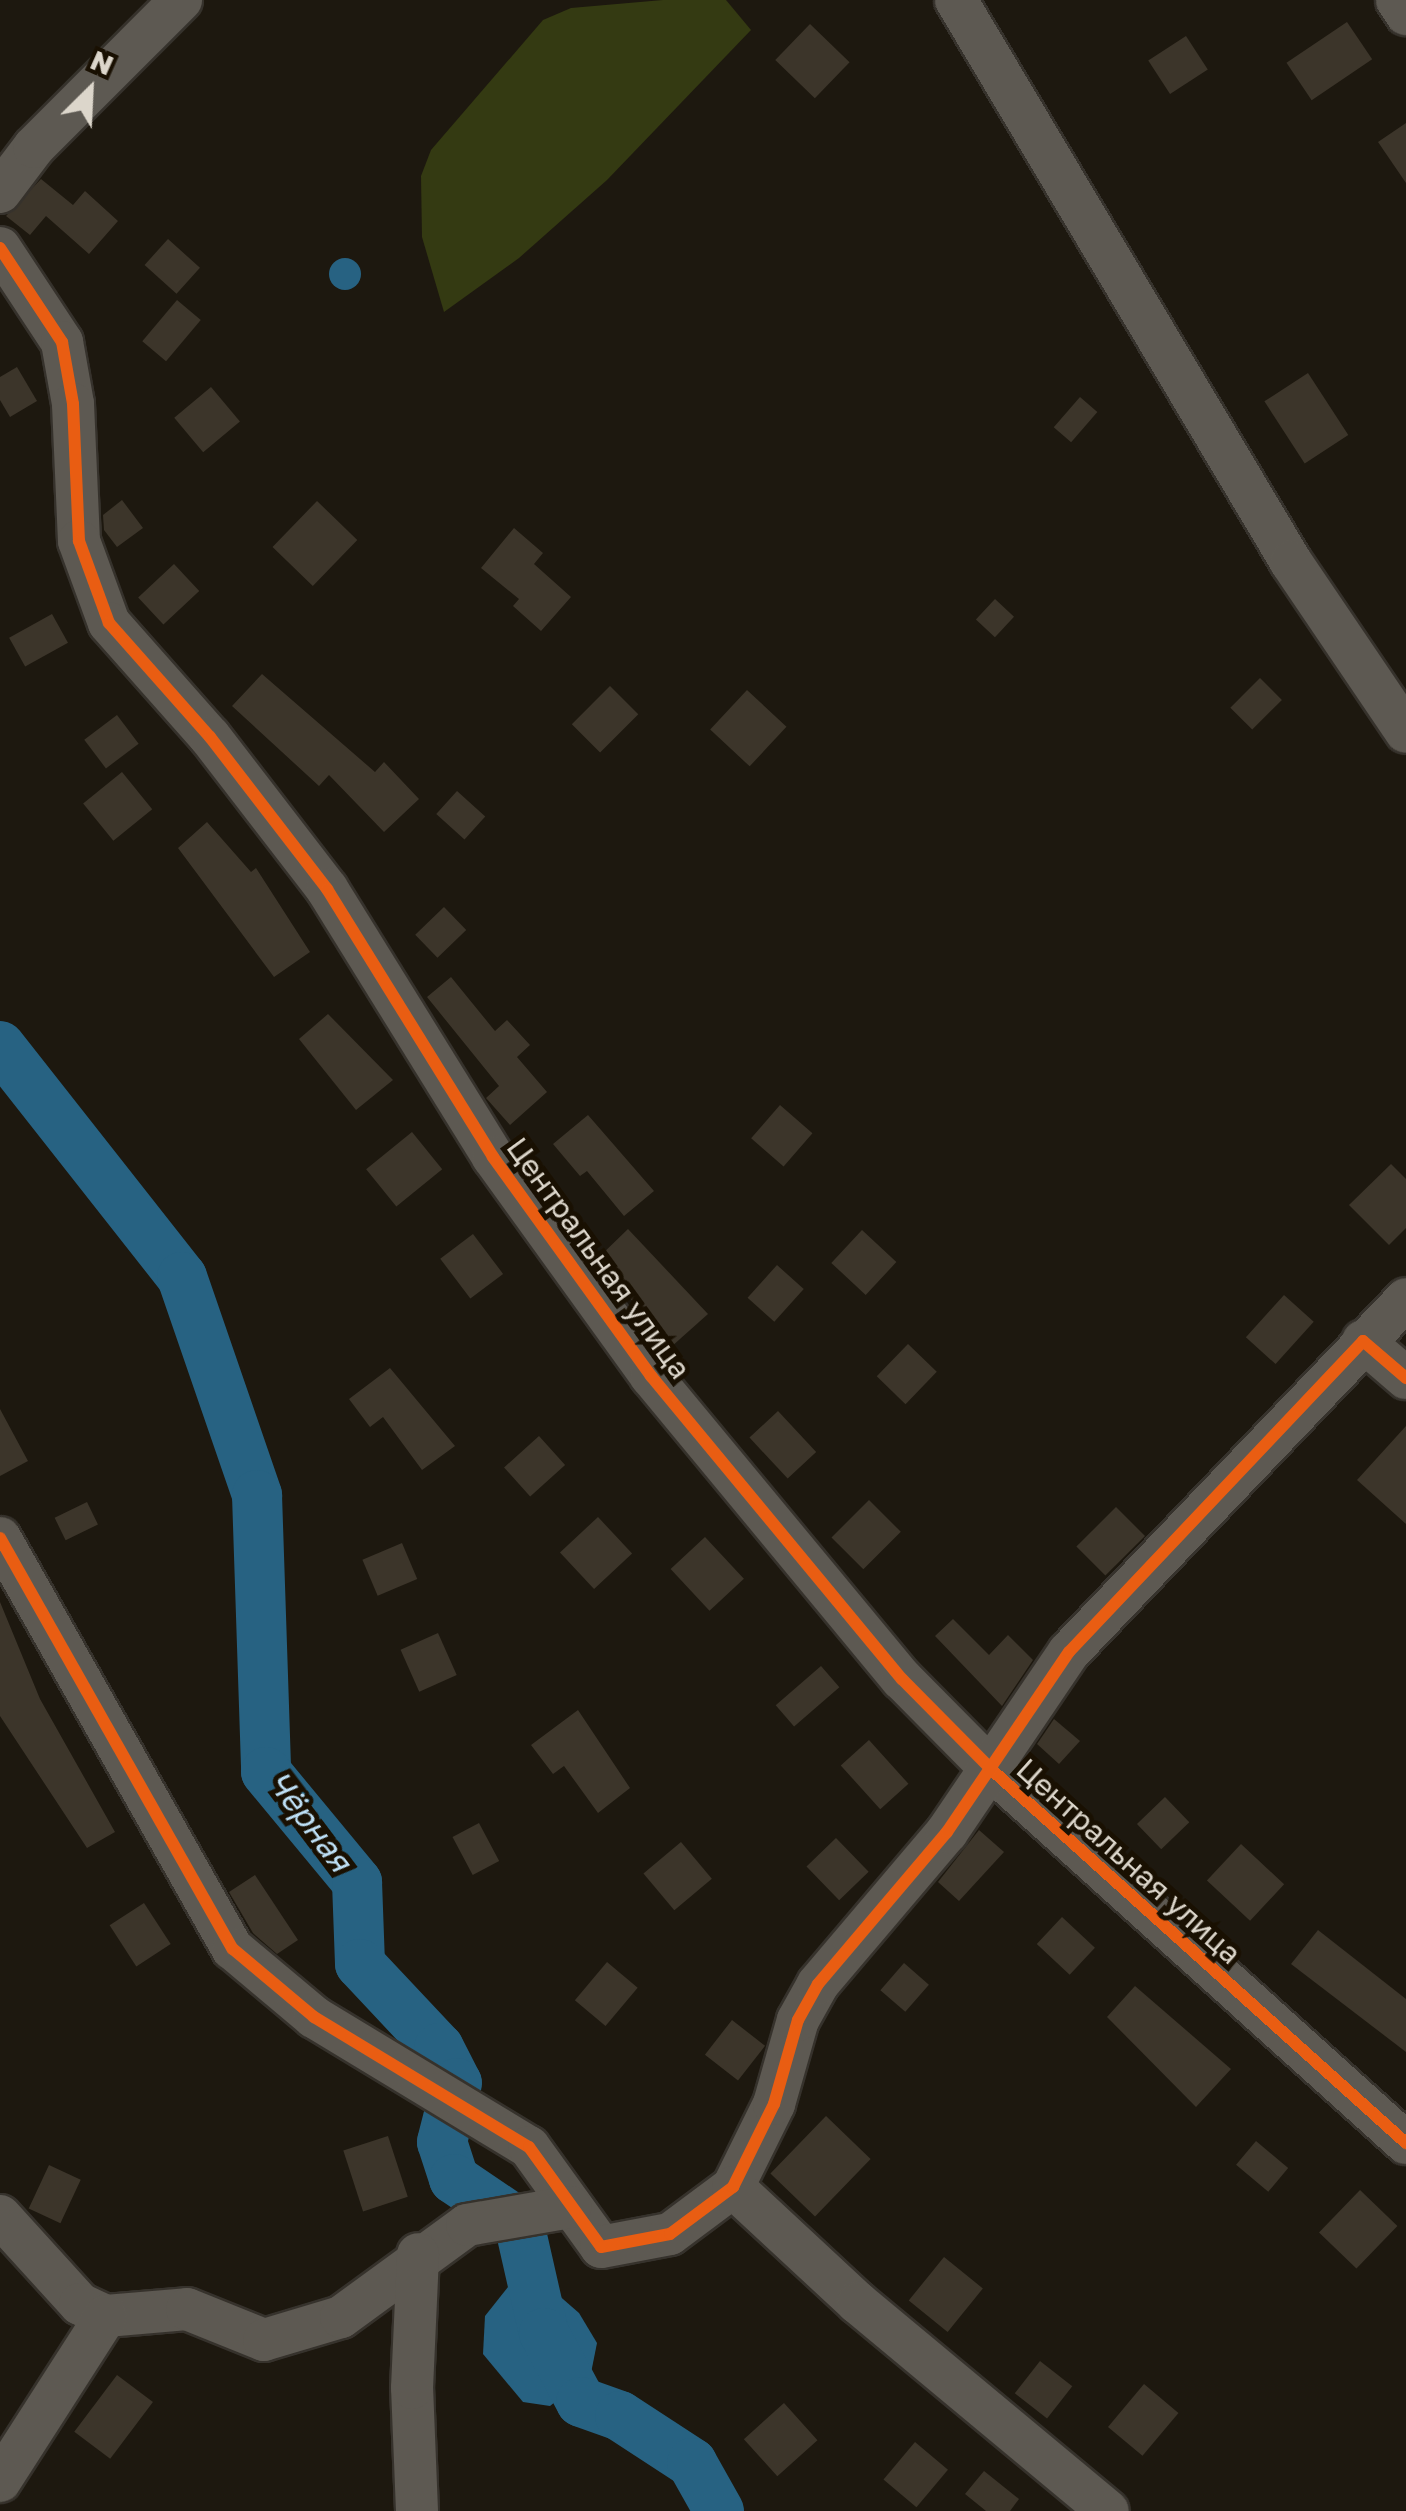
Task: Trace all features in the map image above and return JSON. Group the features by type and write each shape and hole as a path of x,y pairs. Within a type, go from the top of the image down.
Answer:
{"street":[{"path":"0,192 34,148 180,0"},
{"path":"956,0 1290,562 1406,732"},
{"path":"1397,0 1406,14"},
{"name":"Центральная улица","path":"0,248 62,342 72,404 79,540 109,623 210,736 327,890 493,1157 651,1376 902,1678 993,1771 1406,2143"},
{"path":"0,1538 233,1949 273,1988 526,2146 602,2247 670,2234 733,2187 774,2104 798,2020 818,1984 993,1771 1024,1712 1069,1652 1406,1298"},
{"path":"1363,1340 1406,1378"},
{"path":"733,2187 858,2303 1108,2511"},
{"path":"0,2216 80,2304 106,2316 186,2309 264,2340 341,2316 418,2254 467,2225 570,2207"},
{"path":"417,2511 412,2388 418,2254"},
{"path":"0,2481 106,2316"}],"green space":[{"path":"663,0 726,0 751,30 607,180 519,258 444,312 422,237 421,176 431,150 543,20 571,8"}],"water":[{"path":"345,258 356,263 361,274 356,285 345,290 334,285 329,274 334,263"},
{"path":"548,2286 579,2313 597,2343 591,2373 550,2406 523,2402 483,2354 485,2316 508,2287"}],"building":[{"path":"1347,22 1372,59 1312,100 1286,63"},
{"path":"810,24 850,62 815,98 775,60"},
{"path":"1186,36 1208,70 1170,94 1148,61"},
{"path":"1406,123 1406,183 1378,142"},
{"path":"41,179 73,205 85,191 118,221 89,254 46,216 30,235 6,216"},
{"path":"168,239 200,268 177,294 145,265"},
{"path":"177,300 201,320 166,361 142,341"},
{"path":"17,367 37,401 10,417 0,400 0,377"},
{"path":"1308,373 1348,435 1305,463 1264,401"},
{"path":"211,387 240,421 203,452 174,418"},
{"path":"1080,397 1097,412 1071,442 1054,427"},
{"path":"122,500 143,528 117,547 104,530 103,515"},
{"path":"317,501 357,540 313,586 273,547"},
{"path":"514,528 543,553 534,564 571,597 541,631 513,606 519,599 481,568"},
{"path":"174,564 199,591 163,624 138,597"},
{"path":"995,599 1014,617 995,637 976,619"},
{"path":"52,614 68,643 25,667 9,638"},
{"path":"262,674 375,772 384,762 419,799 384,832 329,775 319,786 232,706"},
{"path":"1260,678 1282,700 1252,730 1230,708"},
{"path":"610,686 638,714 600,752 572,724"},
{"path":"747,690 786,727 750,766 710,729"},
{"path":"117,715 139,744 106,768 84,740"},
{"path":"122,772 152,809 113,841 83,803"},
{"path":"457,791 485,816 464,839 436,814"},
{"path":"207,822 251,872 256,868 310,952 274,977 178,848"},
{"path":"444,907 466,930 437,958 415,935"},
{"path":"451,977 495,1031 507,1020 530,1045 517,1057 547,1092 510,1125 486,1098 499,1086 427,997"},
{"path":"328,1014 393,1080 356,1110 299,1039"},
{"path":"780,1105 812,1133 784,1166 751,1138"},
{"path":"588,1115 654,1191 624,1216 587,1171 580,1176 553,1144"},
{"path":"412,1132 442,1169 396,1206 366,1169"},
{"path":"1391,1164 1406,1179 1406,1228 1389,1245 1349,1205"},
{"path":"628,1229 708,1314 671,1347 597,1259"},
{"path":"862,1230 896,1262 866,1295 831,1263"},
{"path":"473,1234 503,1274 470,1299 440,1259"},
{"path":"777,1265 804,1289 774,1322 748,1298"},
{"path":"1284,1295 1314,1322 1276,1364 1246,1337"},
{"path":"908,1344 937,1372 906,1404 877,1376"},
{"path":"390,1368 455,1446 422,1470 383,1417 370,1427 349,1399"},
{"path":"0,1409 28,1461 0,1476"},
{"path":"778,1411 816,1452 788,1479 749,1438"},
{"path":"1406,1426 1406,1524 1357,1480"},
{"path":"539,1436 565,1465 530,1496 504,1467"},
{"path":"869,1500 901,1532 863,1569 832,1537"},
{"path":"87,1502 98,1524 66,1540 55,1518"},
{"path":"1116,1507 1145,1536 1105,1576 1076,1547"},
{"path":"598,1517 632,1554 594,1589 560,1552"},
{"path":"705,1537 744,1579 710,1611 671,1569"},
{"path":"402,1543 417,1579 378,1596 362,1560"},
{"path":"0,1602 40,1699 115,1832 87,1848 0,1716"},
{"path":"953,1619 989,1655 1008,1635 1033,1660 1002,1706 935,1636"},
{"path":"438,1633 457,1675 419,1692 401,1650"},
{"path":"821,1666 839,1687 794,1726 776,1705"},
{"path":"578,1710 630,1788 598,1813 564,1766 553,1774 531,1745"},
{"path":"1054,1719 1080,1741 1059,1764 1037,1744"},
{"path":"869,1740 908,1784 880,1809 841,1765"},
{"path":"1165,1797 1189,1822 1161,1849 1137,1824"},
{"path":"479,1823 499,1861 473,1875 453,1837"},
{"path":"979,1830 1004,1852 959,1901 938,1882"},
{"path":"836,1838 869,1872 839,1900 807,1866"},
{"path":"681,1842 712,1879 674,1910 643,1873"},
{"path":"1241,1844 1284,1884 1250,1921 1207,1881"},
{"path":"255,1875 298,1940 277,1954 253,1933 229,1892"},
{"path":"144,1903 171,1944 136,1966 110,1925"},
{"path":"1062,1917 1095,1948 1070,1975 1037,1944"},
{"path":"1318,1930 1406,1999 1406,2052 1291,1964"},
{"path":"607,1962 638,1988 606,2026 575,2000"},
{"path":"904,1963 929,1985 905,2012 880,1990"},
{"path":"1135,1986 1231,2069 1196,2107 1107,2017"},
{"path":"732,2020 765,2046 738,2081 705,2055"},
{"path":"826,2116 871,2159 815,2217 770,2174"},
{"path":"388,2136 408,2197 363,2211 343,2151"},
{"path":"1256,2141 1288,2168 1268,2192 1236,2165"},
{"path":"49,2165 81,2180 60,2223 29,2209"},
{"path":"1360,2190 1397,2226 1356,2269 1319,2232"},
{"path":"944,2257 983,2288 948,2332 909,2301"},
{"path":"1040,2361 1072,2386 1047,2419 1015,2393"},
{"path":"117,2375 153,2402 110,2459 74,2432"},
{"path":"1144,2384 1178,2413 1142,2456 1108,2427"},
{"path":"784,2403 817,2440 777,2476 744,2439"},
{"path":"915,2442 948,2470 916,2507 884,2480"},
{"path":"984,2471 1019,2499 1010,2511 986,2511 965,2494"}],"waterway":[{"name":"Чёрная","path":"0,1046 182,1277 257,1495 266,1772 357,1882 360,1964 439,2048 457,2083 442,2142 454,2179 519,2223 544,2333 581,2402 620,2416 692,2463 719,2511"}],"cycle path":[{"path":"0,248 62,342 73,404 79,541 109,623 210,737 327,889 493,1157 651,1376 902,1679 993,1771 1406,2143"},
{"path":"0,1538 233,1949 314,2017 529,2147 601,2247 670,2234 733,2187 774,2104 798,2020 818,1984 947,1832 1069,1652 1363,1341 1406,1378"}]}
